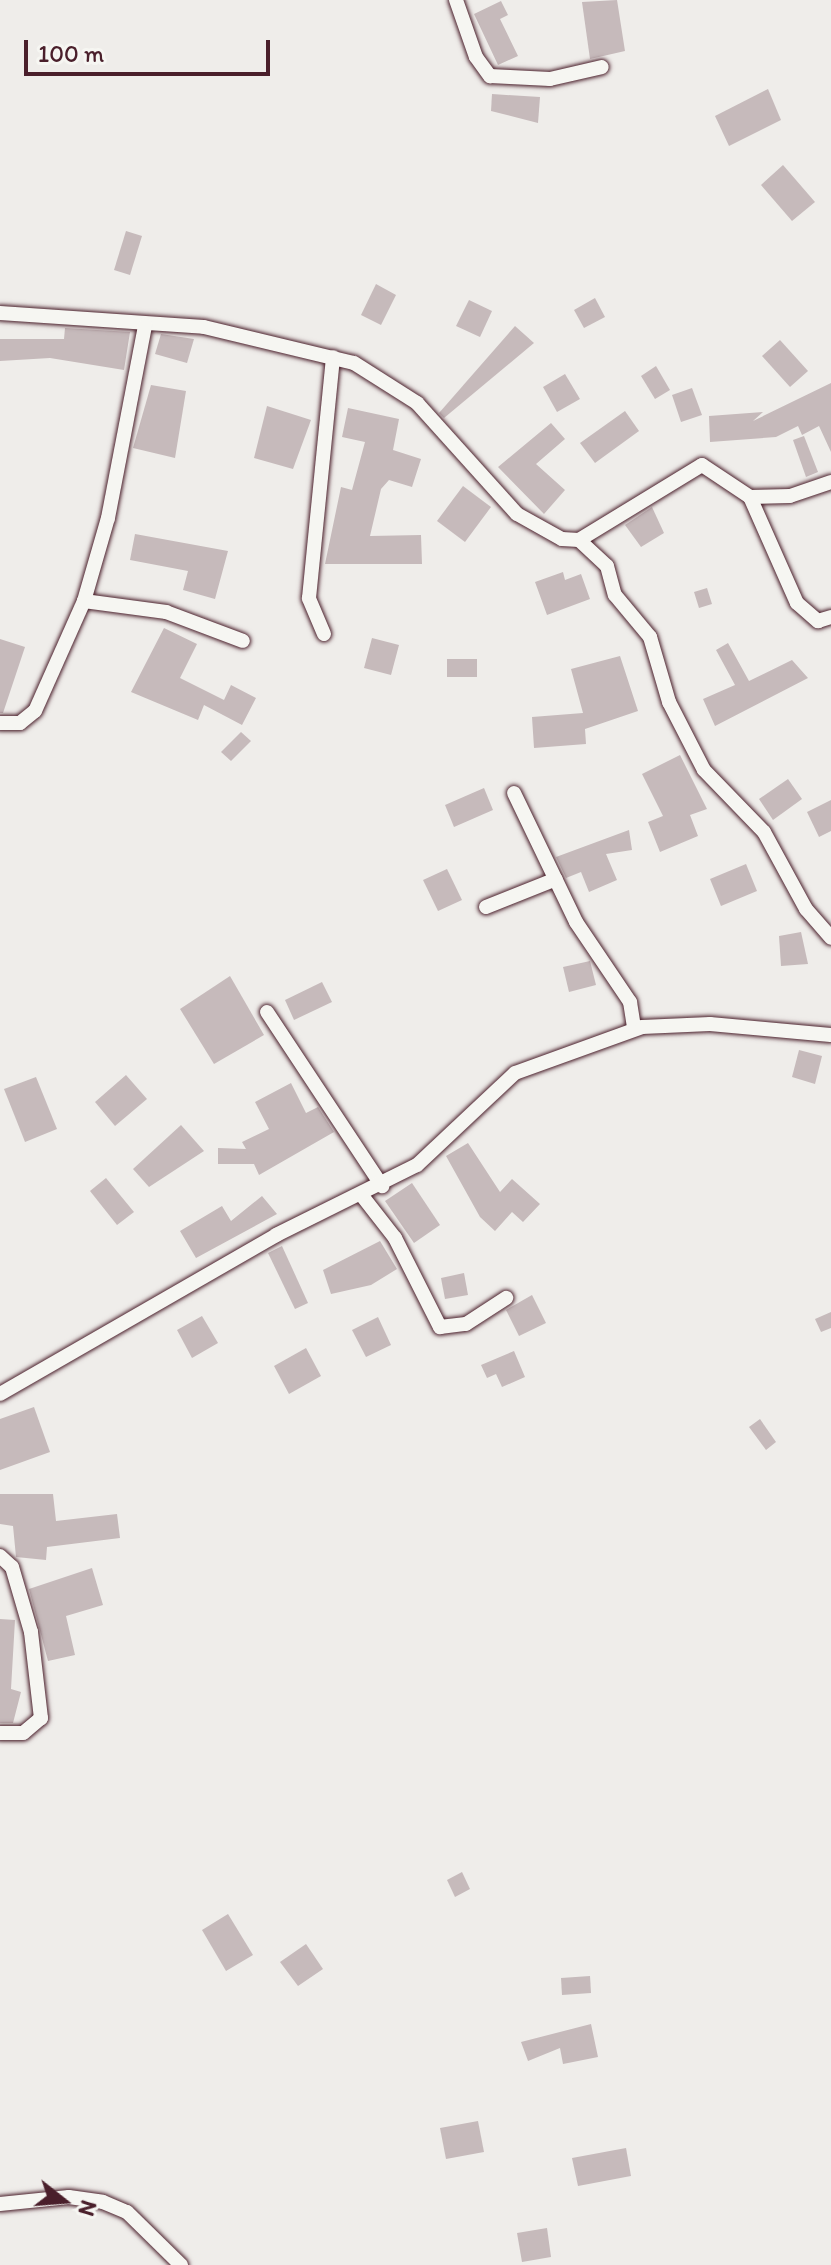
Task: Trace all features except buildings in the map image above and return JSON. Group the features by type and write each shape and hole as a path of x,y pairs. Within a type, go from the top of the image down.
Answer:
{"street":[{"path":"456,0 476,57 490,76 550,79 602,67"},
{"path":"0,313 145,326 204,327 333,357 386,380 417,403 531,525 579,540 607,566 615,595 650,637 669,702 704,770 764,832 806,909 831,938"},
{"path":"0,723 20,723 35,711 84,601 108,518 145,326"},
{"path":"324,634 309,598 333,357"},
{"path":"579,540 702,465 750,497 797,603 818,621 831,617"},
{"path":"750,497 790,496 831,482"},
{"path":"84,601 166,612 243,641"},
{"path":"514,793 556,879 630,1002 634,1027"},
{"path":"486,907 556,879"},
{"path":"267,1012 382,1186"},
{"path":"0,1394 276,1235 382,1186 463,1129 515,1073 634,1027 710,1024 831,1035"},
{"path":"363,1197 395,1238 440,1327 466,1324 506,1298"},
{"path":"0,1556 12,1567 31,1632 41,1718 23,1733 0,1733"},
{"path":"0,2204 69,2197 103,2202 127,2212 181,2265"}]}
